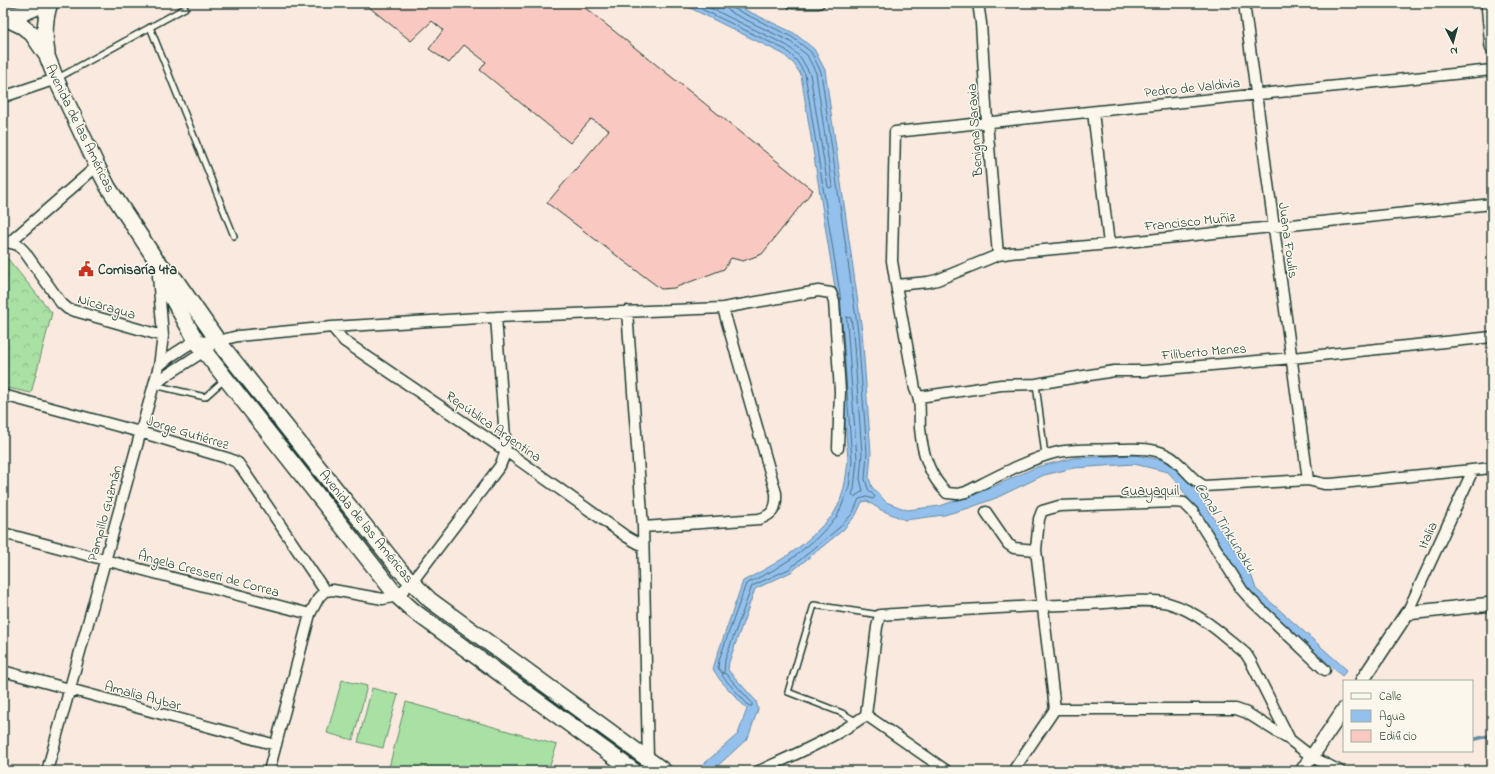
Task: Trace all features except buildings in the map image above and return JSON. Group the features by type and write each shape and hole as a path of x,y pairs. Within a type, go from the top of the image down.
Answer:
{"main road":[{"path":"3,16 26,12 43,3"},
{"path":"47,56 44,34 47,11 50,3"},
{"path":"3,16 22,26 32,34 47,56"},
{"name":"Avenida de las Américas","path":"47,56 56,79 108,187 156,260 174,278 218,341 400,570 430,600 664,771"},
{"name":"Avenida de las Américas","path":"156,260 167,289 202,347 397,596 415,612 634,771"}],"street":[{"path":"792,3 819,3"},
{"name":"Benigna Saravia","path":"978,3 998,255"},
{"name":"Juana Fowlis","path":"1244,3 1272,226 1292,358 1308,480"},
{"path":"1488,3 1492,47"},
{"name":"Pedro de Valdivia","path":"896,285 892,261 895,132 1492,70"},
{"path":"3,97 56,79"},
{"path":"1093,112 1109,244"},
{"path":"7,241 97,166"},
{"name":"Francisco Muñiz","path":"896,285 937,280 998,255 1010,253 1492,204"},
{"name":"Nicaragua","path":"7,241 18,245 24,251 64,306 73,311 163,336"},
{"name":"Pampillo Guzmán","path":"47,771 159,366 163,336 156,260"},
{"path":"896,285 915,389 919,397 920,429 925,456 929,469 947,493 958,494 966,492 1045,455"},
{"path":"154,385 202,347 238,336 332,327 496,317 723,308 818,291 831,293 834,301 840,391 838,448"},
{"path":"643,527 759,519 766,517 775,509 777,500 776,493 723,308"},
{"path":"627,311 643,527 648,760"},
{"path":"269,771 310,614 319,597 325,591 333,590 383,600 397,596 412,582 500,466 506,451 496,317"},
{"name":"República Argentina","path":"332,327 344,341 506,451 627,537 643,546"},
{"name":"Filiberto Menes","path":"919,397 1001,386 1036,384 1114,371 1144,371 1292,358 1492,337"},
{"path":"159,366 188,345 202,347"},
{"name":"Jorge Gutiérrez","path":"3,395 140,432 230,459 238,463 325,591"},
{"name":"Guayaquil","path":"1045,455 1060,452 1131,449 1157,451 1168,455 1198,483 1204,486 1308,480 1331,484 1492,468"},
{"name":"Italia","path":"1407,613 1473,470"},
{"name":"Guayaquil","path":"1036,550 1039,519 1042,511 1059,506 1175,502 1184,503 1193,512 1242,590 1325,670"},
{"path":"986,512 1008,544 1014,548 1036,550 1054,709 1013,771"},
{"name":"Ángela Cresseri de Correa","path":"3,533 310,614"},
{"path":"759,771 796,754 857,722 866,715 876,627 880,615 1043,605 1148,602 1167,603 1186,609 1246,654 1290,740"},
{"path":"1363,680 1407,613 1492,604"},
{"name":"Amalia Aybar","path":"3,671 276,745"},
{"path":"1054,709 1236,709 1247,713 1290,740 1312,757 1340,771"},
{"path":"1302,771 1343,710"},
{"path":"866,715 947,771"}],"lane":[{"path":"56,79 185,8"},
{"path":"150,27 234,236"},
{"path":"154,385 205,397 226,378"},
{"path":"1036,384 1045,455"},
{"path":"857,722 842,713 788,692 814,605 880,615"}],"green space":[{"path":"3,259 8,259 52,313 31,393 3,387"},
{"path":"342,680 367,686 353,740 327,733"},
{"path":"372,688 398,695 383,748 358,742"},
{"path":"406,702 557,745 548,771 388,771"}],"water":[{"path":"680,3 731,3 794,33 814,49 825,70 862,331 871,453 869,478 872,487 886,502 907,510 940,506 990,488 1037,467 1073,458 1135,455 1168,461 1183,473 1195,489 1252,577 1256,589 1347,670 1342,676 1249,593 1178,483 1168,472 1134,464 1074,468 1044,475 996,498 944,515 905,520 881,510 867,501 862,502 856,515 843,530 791,572 755,589 729,662 728,670 756,701 758,709 748,738 712,771 697,770 738,734 747,709 720,680 713,669 743,581 775,564 794,551 813,536 831,517 842,494 848,460 836,294 801,75 794,64 783,54"}],"waterway":[{"name":"Canal Tinkunaku","path":"1473,740 1492,735"}],"place":[{"name":"Comisaría 4ta","path":"86,269"}]}
